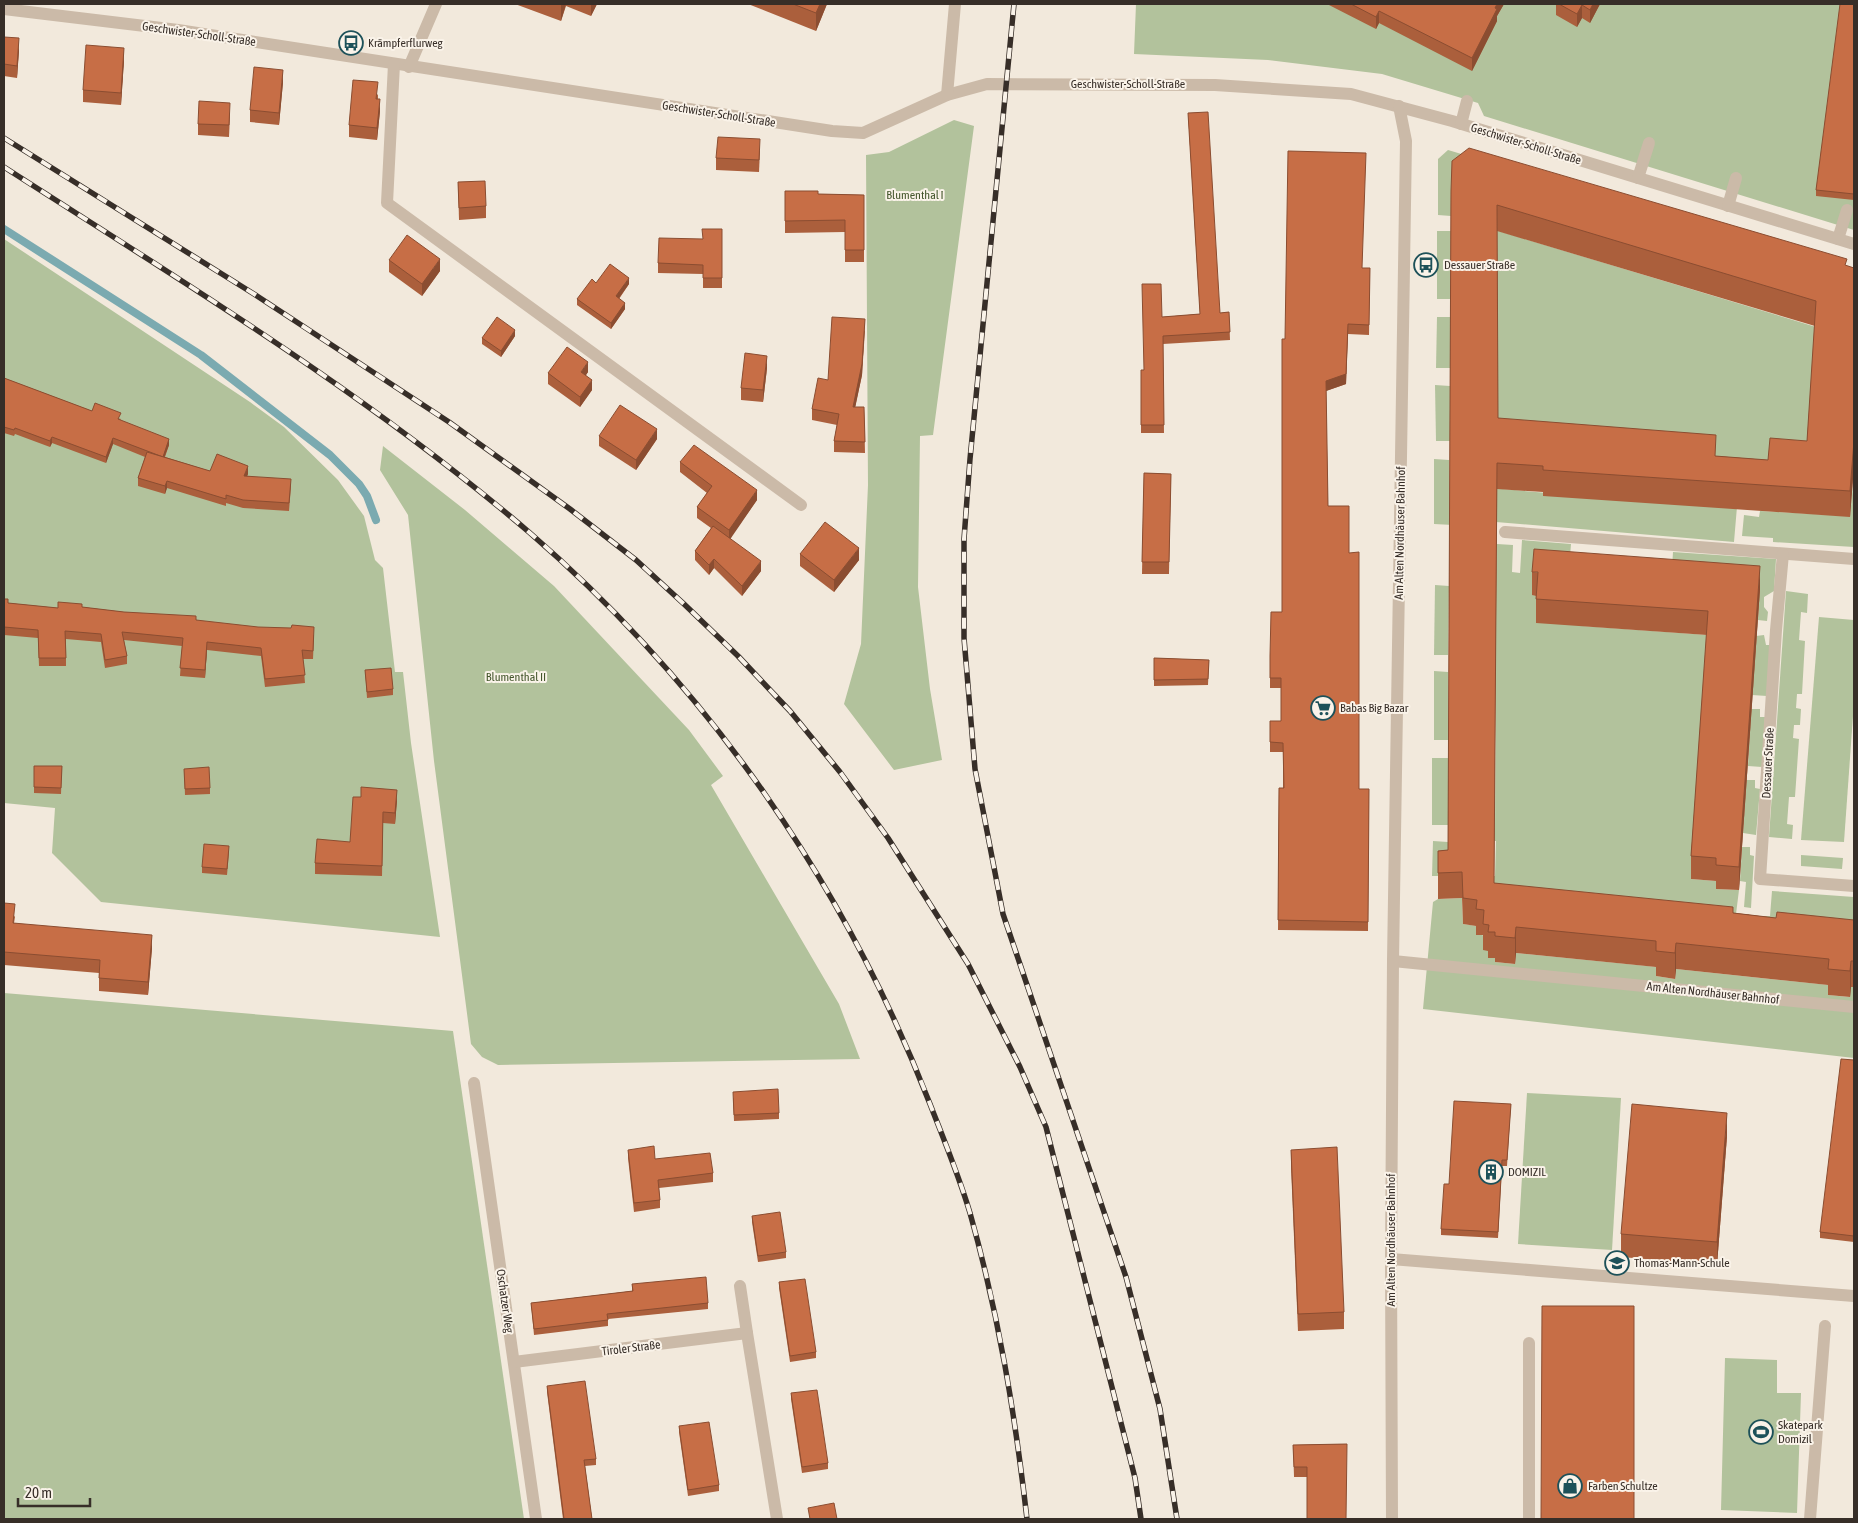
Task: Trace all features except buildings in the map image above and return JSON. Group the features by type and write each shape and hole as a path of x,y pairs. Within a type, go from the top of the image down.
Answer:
{"street":[{"path":"409,67 436,4"},
{"path":"947,96 955,4"},
{"name":"Geschwister-Scholl-Straße","path":"4,9 178,30 832,131 863,133 947,96 987,84 1206,85 1351,94 1461,124 1854,244"},
{"path":"394,64 387,203 801,505"},
{"path":"1461,124 1467,101"},
{"name":"Am Alten Nordhäuser Bahnhof","path":"1392,1519 1393,961 1406,150 1399,106"},
{"path":"1638,178 1649,143"},
{"path":"1728,206 1736,178"},
{"path":"1838,239 1846,210"},
{"path":"1505,532 1854,559"},
{"name":"Dessauer Straße","path":"1783,554 1776,630 1760,879 1854,886"},
{"name":"Am Alten Nordhäuser Bahnhof","path":"1393,961 1854,1007"},
{"name":"Oschatzer Weg","path":"474,1083 536,1519"},
{"path":"1391,1259 1854,1296"},
{"path":"740,1286 776,1519"},
{"path":"1810,1519 1825,1326"},
{"name":"Tiroler Straße","path":"514,1362 747,1333"},
{"path":"1529,1343 1529,1519"}],"green space":[{"path":"1136,4 1854,4 1854,230 1484,116 1478,103 1382,74 1268,60 1134,54"},
{"name":"Blumenthal I","path":"954,120 974,126 933,435 920,436 918,587 930,689 942,760 894,770 844,704 861,644 868,485 866,155 889,152"},
{"path":"1448,150 1532,175 1451,216 1438,215 1438,159"},
{"path":"1492,229 1816,327 1807,467 1770,464 1768,486 1739,483 1734,542 1496,522 1491,488 1663,503 1498,448"},
{"path":"1437,231 1451,231 1450,299 1437,299"},
{"path":"4,239 250,402 284,427 338,480 364,516 375,560 383,568 395,672 403,672 411,743 440,937 101,902 52,853 55,808 4,803"},
{"path":"1437,317 1450,317 1450,368 1436,368"},
{"path":"1435,385 1450,386 1450,441 1436,441"},
{"name":"Blumenthal II","path":"383,446 465,510 554,586 689,730 723,776 711,785 839,1004 860,1059 498,1065 482,1057 471,1044 434,761 408,515 380,470"},
{"path":"1434,459 1449,460 1449,515 1453,525 1434,524"},
{"path":"1853,485 1854,547 1773,542 1773,538 1742,536 1744,515 1759,517 1760,511 1850,516"},
{"path":"1522,540 1571,544 1569,568 1533,595 1538,596 1583,626 1708,635 1691,879 1716,881 1716,889 1739,890 1734,930 1741,924 1743,914 1749,914 1744,969 1506,910 1480,876 1495,876 1496,841 1491,841 1491,829 1495,828 1496,672 1492,671 1492,660 1496,659 1496,586 1492,586 1496,572 1497,544 1513,545 1512,572 1520,573"},
{"path":"1673,552 1776,559 1774,591 1764,597 1764,607 1768,612 1767,621 1758,620 1759,589 1671,584"},
{"path":"1435,585 1449,586 1448,655 1434,655"},
{"path":"1786,591 1808,594 1807,613 1801,612 1799,640 1805,641 1802,694 1797,694 1796,708 1801,709 1800,725 1794,725 1793,738 1799,739 1795,797 1789,797 1787,824 1793,825 1792,839 1769,837"},
{"path":"1819,617 1854,620 1854,702 1844,842 1801,840"},
{"path":"1764,635 1766,645 1770,645 1767,696 1752,695 1756,636"},
{"path":"1434,671 1448,672 1448,740 1434,740"},
{"path":"1751,709 1760,709 1760,717 1765,717 1762,767 1748,766"},
{"path":"1432,758 1448,758 1448,825 1432,825"},
{"path":"1746,780 1755,780 1755,788 1760,789 1756,835 1743,833"},
{"path":"1433,841 1448,842 1448,876 1432,876"},
{"path":"1742,847 1750,847 1750,855 1754,856 1751,908 1744,907 1746,882 1740,881"},
{"path":"1801,855 1843,858 1842,869 1801,866"},
{"path":"1772,891 1854,897 1854,946 1762,942 1763,916 1770,916"},
{"path":"1462,898 1463,924 1477,926 1495,958 1495,962 1515,964 1516,953 1657,967 1656,976 1675,979 1676,969 1829,985 1828,995 1849,997 1851,987 1854,987 1854,1058 1423,1009 1433,902 1438,899"},
{"path":"4,993 453,1031 524,1519 4,1519"},
{"path":"1527,1093 1621,1098 1612,1250 1518,1244"},
{"name":"Skatepark Domizil","path":"1725,1358 1777,1360 1777,1393 1801,1393 1797,1513 1721,1510"}],"waterway":[{"path":"4,229 201,355 330,455 359,484 367,496 376,520"}],"railway":[{"path":"1014,4 964,539 964,638 975,769 1003,914 1126,1277 1160,1409 1177,1519"},
{"path":"4,138 254,294 449,422 570,509 636,560 684,604 738,656 790,711 840,772 888,838 968,964 1020,1067 1046,1127 1135,1478 1141,1519"},
{"path":"4,167 340,386 468,482 530,533 595,593 656,657 713,724 765,794 813,868 857,944 896,1023 930,1104 966,1199 998,1327 1017,1441 1027,1519"}],"place":[{"name":"Krämpferflurweg","path":"351,43"},
{"name":"Dessauer Straße","path":"1426,265"},
{"name":"Babas Big Bazar","path":"1323,708"},
{"name":"DOMIZIL","path":"1491,1172"},
{"name":"Thomas-Mann-Schule","path":"1617,1263"},
{"name":"Skatepark Domizil","path":"1761,1432"},
{"name":"Farben Schultze","path":"1570,1486"}]}
